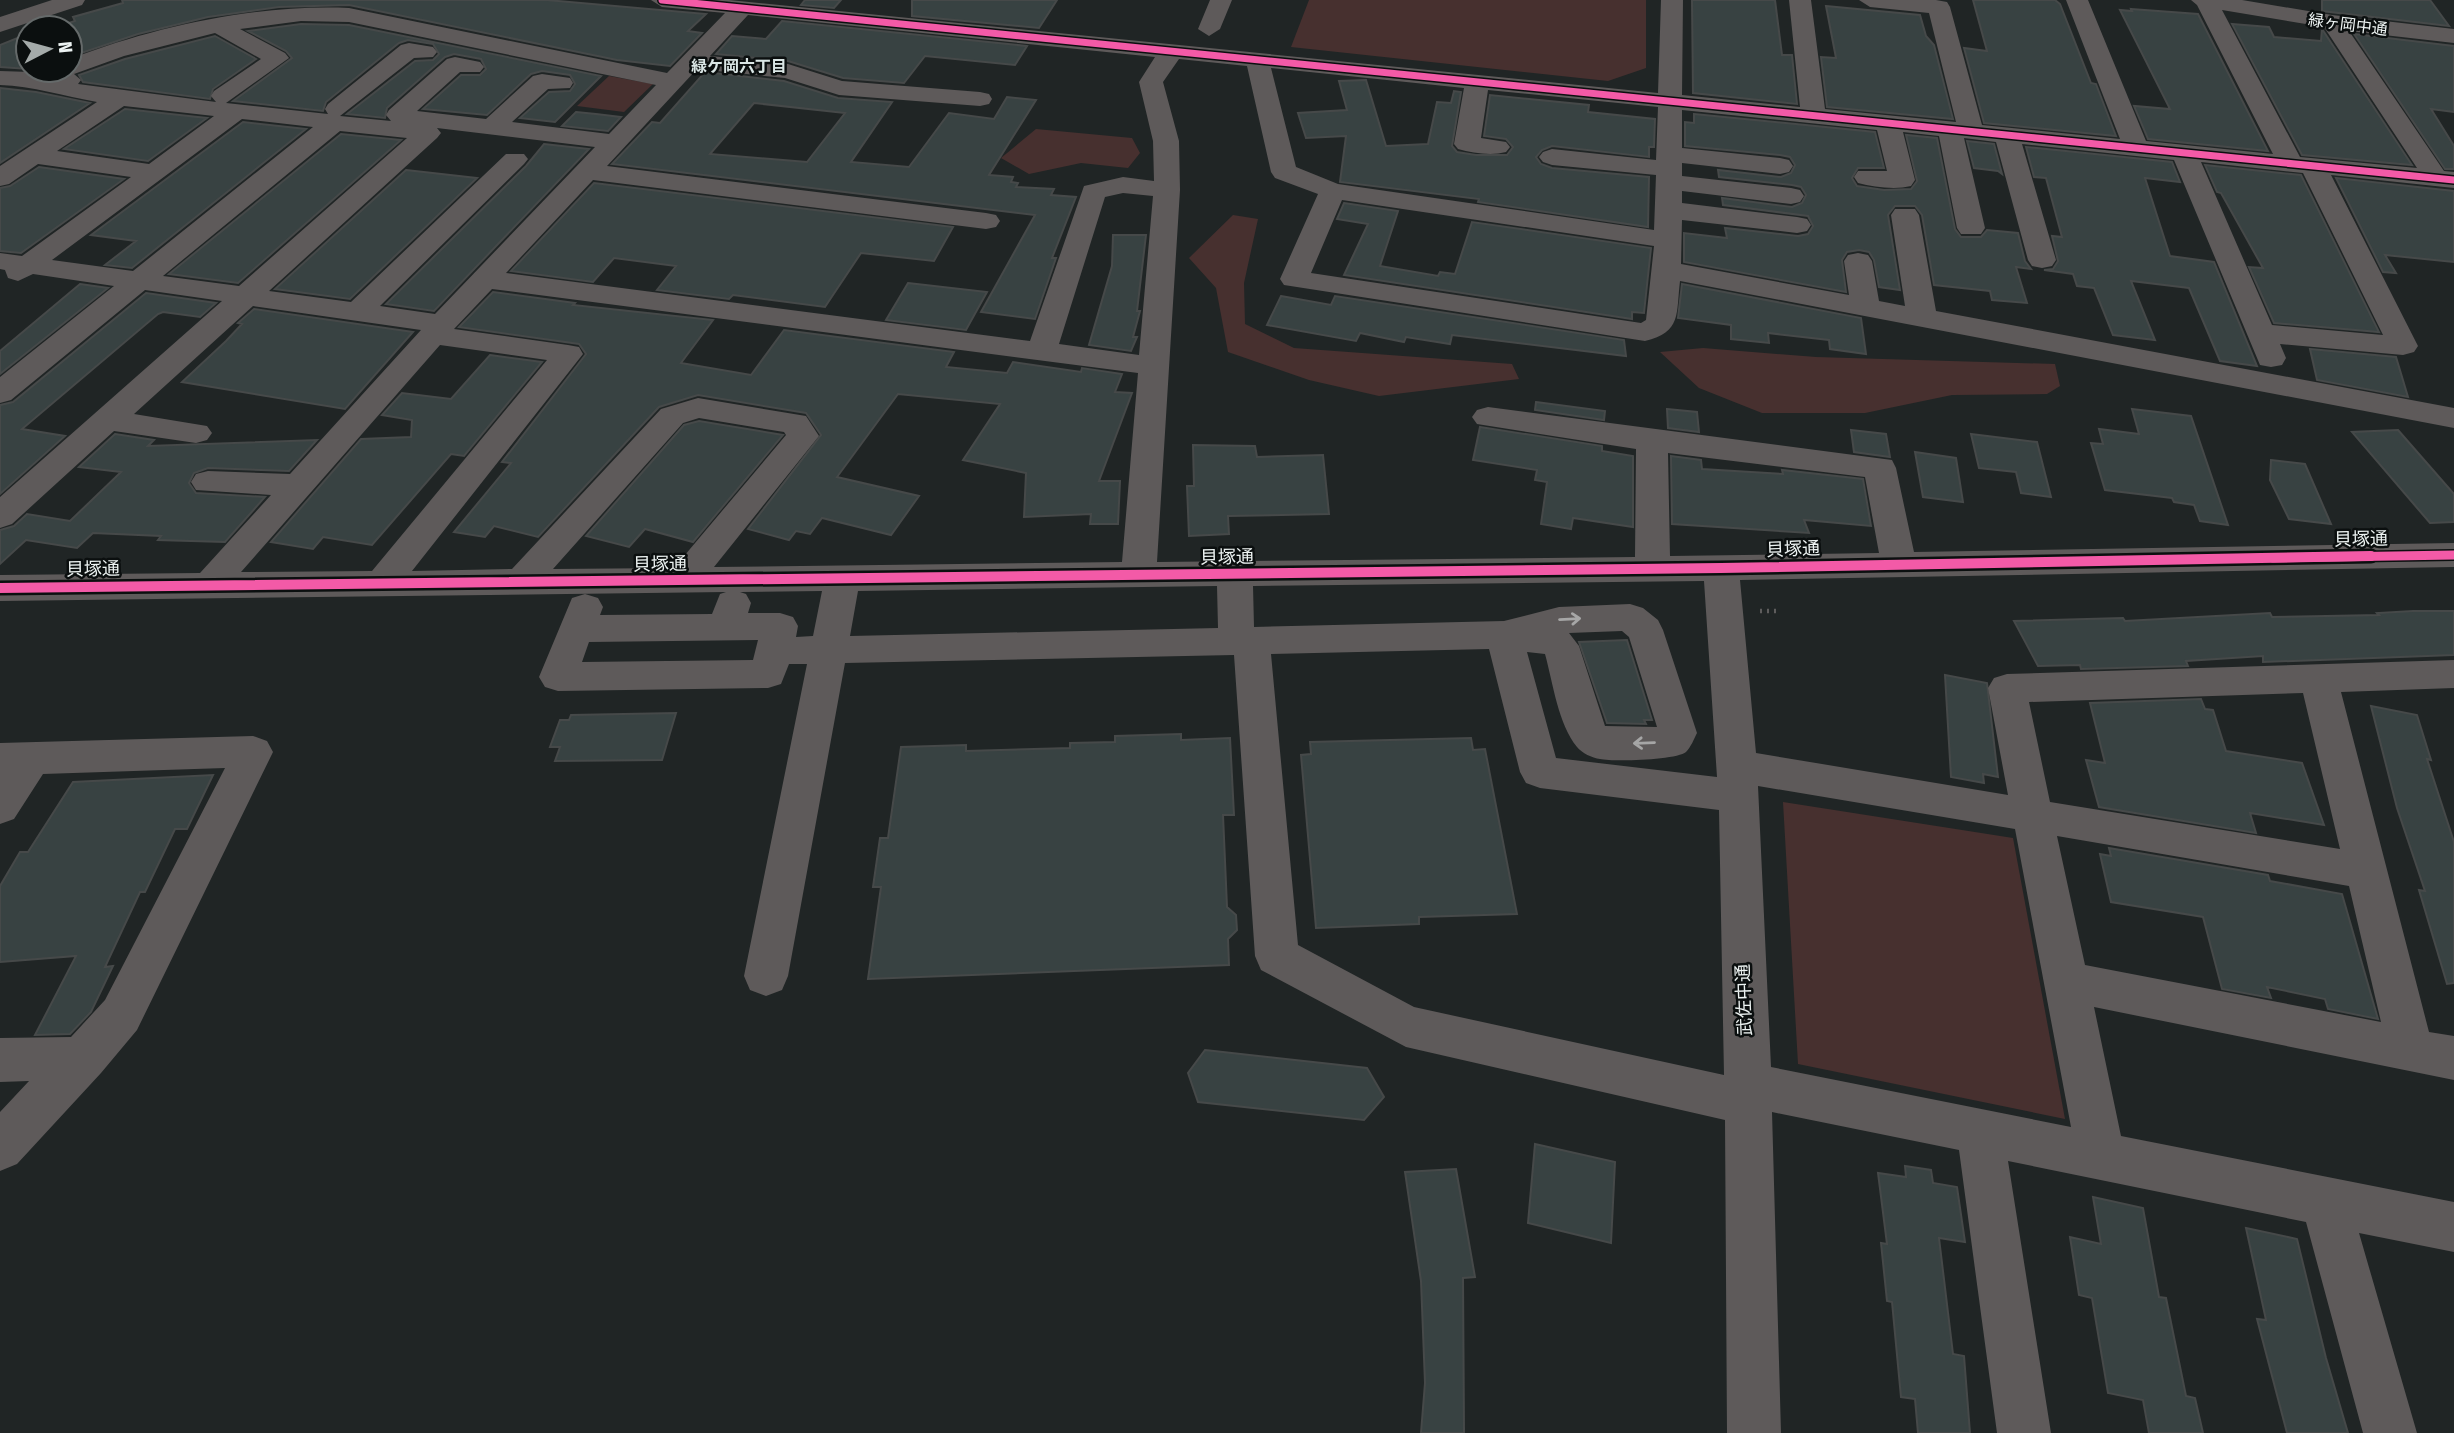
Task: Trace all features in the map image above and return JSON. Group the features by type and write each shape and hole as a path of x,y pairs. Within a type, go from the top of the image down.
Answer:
{"street":[{"path":"0,25 74,0"},
{"path":"662,0 1184,43 1256,60 2445,179"},
{"path":"1138,576 1167,190 1166,141 1151,82 1160,65 1184,43 1209,29 1221,0"},
{"path":"1333,191 1294,279 1644,332 1660,325 1667,270 1672,0"},
{"path":"1800,0 1812,116"},
{"path":"1870,0 1939,7 1960,131 1971,228"},
{"path":"2077,0 2136,148"},
{"path":"2204,1 2302,165 2403,346 2263,333"},
{"name":"緑ヶ岡中通","path":"2204,1 2313,14 2454,36"},
{"path":"210,584 437,330 614,142 682,71 760,6"},
{"path":"84,63 114,51 286,13 349,15 682,71 788,71 839,88 980,99"},
{"path":"2313,14 2445,179"},
{"path":"0,286 14,263 155,172 277,58 218,26"},
{"path":"0,393 336,116 409,50 425,52"},
{"path":"1256,60 1284,172 1333,191 1667,240"},
{"path":"398,115 455,64 472,67"},
{"path":"0,516 428,133 336,116 230,104 84,81"},
{"path":"492,127 542,81 561,83"},
{"path":"1478,82 1466,144 1497,147"},
{"path":"11,102 41,84"},
{"path":"61,84 62,89 119,98 230,104"},
{"path":"0,178 119,98"},
{"path":"1669,168 1784,159 1787,113"},
{"path":"336,116 398,115 614,142"},
{"path":"1867,177 1902,180 1888,124"},
{"path":"2007,136 2042,260"},
{"path":"2185,154 2263,333 2280,384"},
{"path":"33,156 155,172"},
{"path":"1552,157 1669,168 1791,196"},
{"path":"359,311 515,159"},
{"path":"586,172 986,220"},
{"path":"1042,351 1093,192 1123,185 1167,190"},
{"path":"1668,210 1797,225"},
{"path":"1905,215 1922,318"},
{"path":"1858,261 1865,307"},
{"path":"14,263 359,311 437,330 568,354 382,583"},
{"path":"1667,270 2454,418"},
{"path":"484,279 1154,366"},
{"path":"522,581 672,416 698,408 795,423 803,436 683,581"},
{"path":"1488,417 1652,441 1880,468 1899,564"},
{"path":"108,420 196,433"},
{"path":"1652,441 1653,568"},
{"path":"208,482 299,485"},
{"name":"貝塚通","path":"0,588 1235,575 2454,555"},
{"name":"武佐中通","path":"1721,568 1736,781 1747,1094 1754,1433"},
{"path":"1235,575 1277,956 1406,1026 1747,1094 1980,1132 2101,1155 2454,1227"},
{"path":"766,976 842,579"},
{"path":"726,627 739,580"},
{"path":"576,629 780,626 768,674 558,677 576,629 594,582"},
{"path":"774,651 1504,635 1555,642 1561,646 1586,728 1591,737 1601,744 1672,742 1678,733 1645,629 1630,617 1559,620 1504,635"},
{"path":"659,676 674,628"},
{"path":"1504,635 1540,772 1736,781 2033,814 2366,871"},
{"path":"2101,1155 2007,688 2454,674"},
{"path":"2319,679 2411,1050"},
{"path":"0,807 16,759 253,752 121,1015 85,1058 0,1147"},
{"path":"2065,981 2454,1058"},
{"path":"0,1060 85,1058"},
{"path":"1980,1132 2024,1433"},
{"path":"2325,1201 2390,1433"}],"shaded area":[{"path":"1309,0 1646,0 1646,68 1608,81 1291,47"},
{"path":"609,76 653,84 624,112 577,106"},
{"path":"1036,129 1132,138 1140,153 1128,168 1081,163 1029,174 1001,158"},
{"path":"1233,215 1258,219 1244,283 1245,324 1294,348 1512,364 1519,379 1379,396 1309,380 1228,352 1216,288 1189,258"},
{"path":"1703,348 1816,357 2055,364 2060,386 2047,394 1952,395 1865,413 1762,413 1699,388 1660,352"},
{"path":"1783,802 2013,838 2065,1119 1798,1064"}],"building":[{"path":"122,0 547,0 706,14 688,31 702,33 670,66 617,60 349,5 279,7 208,17 138,34 84,52 84,14 123,3"},
{"path":"805,0 841,0 834,8 801,5"},
{"path":"912,0 1057,0 1039,28 912,16"},
{"path":"1692,0 1775,0 1782,55 1792,55 1797,104 1693,93"},
{"path":"1973,0 2055,0 2060,4 2091,83 2096,84 2116,136 1984,123 1964,48 1987,51"},
{"path":"2322,0 2430,0 2449,26 2322,11"},
{"path":"1826,6 1920,15 1926,36 1934,45 1953,119 1827,107 1821,57 1836,58"},
{"path":"2131,9 2198,14 2268,151 2148,139 2134,106 2170,109 2120,10 2132,11"},
{"path":"782,21 1027,46 1015,65 925,56 904,83 843,78 788,61 716,54 732,36 766,39"},
{"path":"301,24 349,25 601,76 555,122 520,118 549,92 570,91 575,84 570,75 542,71 531,74 487,115 423,109 461,75 480,75 486,69 481,59 454,54 445,57 387,108 385,118 347,114 415,61 433,60 439,54 433,44 408,40 399,43 326,102 323,111 233,101 292,58 286,51 248,31"},
{"path":"2232,24 2269,27 2274,37 2321,41 2322,29 2412,165 2302,155"},
{"path":"2354,34 2454,46 2454,112 2431,109 2454,146 2454,169 2445,169"},
{"path":"215,36 256,59 213,89 210,99 84,82 84,73 125,59"},
{"path":"14,39 14,68 0,67 0,45"},
{"path":"705,72 784,81 838,98 892,102 851,162 909,167 949,113 994,119 1007,97 1036,100 989,175 1013,177 1011,182 1018,183 1016,187 1054,189 1051,195 1076,197 1052,258 1056,258 1035,319 981,312 1035,215 612,164 652,122 660,123","holes":["754,103 845,113 807,162 710,154"]},
{"path":"1366,80 1386,146 1428,144 1437,102 1451,103 1454,91 1461,92 1452,146 1457,152 1476,155 1507,155 1513,147 1506,139 1484,136 1490,95 1589,105 1588,112 1655,119 1654,147 1649,147 1649,157 1552,146 1542,150 1536,157 1541,164 1552,168 1649,177 1648,227 1478,202 1479,199 1340,182 1346,136 1306,138 1298,113 1347,110 1339,81"},
{"path":"0,88 36,92 90,103 0,163"},
{"path":"125,109 207,118 148,161 64,149"},
{"path":"576,112 621,117 608,131 562,126"},
{"path":"1694,114 1875,132 1884,168 1858,168 1852,178 1857,186 1884,190 1911,189 1917,181 1906,135 1937,138 1955,229 1961,237 1981,237 1987,230 2018,233 2025,261 2031,269 2016,267 2027,303 1992,300 1990,291 1934,285 1922,215 1915,206 1895,206 1888,215 1900,290 1879,287 1874,260 1869,252 1859,250 1847,252 1842,260 1846,292 1684,262 1684,233 1727,238 1725,228 1798,236 1808,234 1813,226 1808,216 1723,205 1722,198 1792,207 1802,203 1806,195 1801,187 1792,185 1719,177 1718,170 1781,177 1791,173 1795,165 1790,157 1780,155 1685,146 1685,122 1694,123"},
{"path":"243,122 306,129 132,268 105,265 136,241 91,235"},
{"path":"341,134 401,140 238,283 169,274"},
{"path":"1967,141 1994,144 2002,174 1974,168"},
{"path":"544,144 589,149 434,311 386,304 526,166"},
{"path":"2026,147 2172,162 2180,182 2145,178 2170,256 2214,262 2257,366 2220,361 2189,288 2131,281 2155,340 2113,335 2094,288 2077,286 2073,274 2044,270 2053,269 2058,261 2052,236 2062,237 2046,178 2034,177"},
{"path":"2205,165 2301,175 2379,332 2274,323 2249,267 2263,268 2221,193 2217,192"},
{"path":"39,167 124,179 21,253 0,251 0,188 10,186"},
{"path":"406,170 477,178 350,299 275,289"},
{"path":"2336,178 2454,191 2454,262 2385,255 2396,273 2383,272"},
{"path":"594,183 953,227 934,261 861,253 825,307 733,295 729,299 657,290 676,266 614,258 593,282 511,271"},
{"path":"1344,203 1398,211 1380,266 1438,276 1440,272 1455,274 1472,222 1651,248 1644,313 1632,312 1632,319 1344,275 1368,224 1337,219"},
{"path":"1113,235 1146,235 1137,311 1140,311 1133,337 1137,337 1131,351 1089,345 1112,266"},
{"path":"908,283 987,292 966,330 886,320"},
{"path":"80,284 108,288 0,374 0,351"},
{"path":"1682,284 1861,318 1866,354 1830,349 1829,340 1768,333 1769,343 1731,339 1731,325 1678,318"},
{"path":"493,292 575,303 573,305 713,320 681,363 751,375 784,330 954,352 946,367 1007,373 1013,362 1081,372 1082,368 1122,374 1115,392 1132,393 1099,481 1120,481 1118,524 1090,524 1091,514 1024,517 1026,473 963,460 1000,404 898,394 837,477 919,496 891,535 822,518 810,534 796,531 789,540 748,529 821,435 806,413 698,395 659,407 538,537 494,526 485,537 454,532 511,463 502,462 586,354 579,344 459,327"},
{"path":"146,293 216,303 200,317 163,312 158,314 22,429 65,436 0,494 0,405 13,402"},
{"path":"1281,296 1331,305 1335,296 1624,340 1626,356 1452,335 1450,344 1406,337 1404,342 1360,333 1356,341 1267,325"},
{"path":"254,309 413,332 345,409 182,382 226,341 242,324 238,323"},
{"path":"2310,349 2396,357 2408,397 2317,380"},
{"path":"490,355 542,362 464,456 451,454 372,545 323,537 313,549 271,542 361,439 411,437 412,420 382,415 402,393 451,399"},
{"path":"1536,402 1605,411 1604,420 1535,410"},
{"path":"1667,409 1697,412 1699,432 1668,428"},
{"path":"2132,409 2191,416 2228,525 2200,521 2194,505 2174,502 2172,498 2105,490 2091,443 2103,444 2099,429 2139,434"},
{"path":"699,421 783,435 693,542 645,529 629,547 586,536 684,425"},
{"path":"1480,427 1602,446 1602,451 1633,456 1633,527 1573,518 1571,529 1541,524 1547,482 1535,480 1537,470 1473,460"},
{"path":"1851,430 1886,434 1890,457 1854,452"},
{"path":"2398,430 2454,494 2454,522 2430,523 2352,432"},
{"path":"115,434 154,440 148,446 317,440 289,471 208,468 194,473 189,483 196,493 265,497 225,542 158,540 161,536 93,533 77,548 26,540 0,564 0,530 14,526 27,514 70,521 121,472 79,467"},
{"path":"1971,434 2037,442 2051,497 2021,493 2016,472 1979,468"},
{"path":"1193,445 1255,446 1257,457 1323,455 1329,514 1228,516 1229,534 1189,536 1187,486 1194,486"},
{"path":"1915,452 1956,458 1963,502 1923,497"},
{"path":"1671,456 1701,460 1702,469 1783,474 1782,470 1863,479 1871,526 1804,520 1809,533 1672,524"},
{"path":"2271,460 2305,464 2331,524 2289,519 2270,480"},
{"path":"2454,611 2454,655 2263,662 2263,656 2186,661 2188,666 2081,669 2080,665 2038,666 2014,621 2123,618 2125,621 2270,613 2272,617 2379,615 2377,613"},
{"path":"1627,640 1652,720 1644,720 1646,724 1607,723 1579,642"},
{"path":"1945,675 1987,683 1998,777 1983,774 1984,783 1951,777"},
{"path":"2201,699 2205,709 2213,710 2226,751 2302,763 2324,825 2250,813 2256,833 2099,807 2086,760 2105,763 2090,703"},
{"path":"2371,706 2417,715 2431,760 2427,759 2454,842 2454,983 2447,984 2419,890 2425,891 2397,808"},
{"path":"676,713 662,760 555,761 560,747 550,747 560,720 569,720 571,715"},
{"path":"1181,734 1181,740 1230,738 1234,815 1223,815 1227,907 1236,915 1237,930 1228,939 1229,965 868,979 881,887 873,887 880,838 888,838 901,747 966,745 966,751 1070,748 1070,743 1115,742 1115,736"},
{"path":"1471,738 1473,750 1485,749 1517,914 1419,917 1419,924 1316,928 1301,755 1311,754 1310,742"},
{"path":"213,775 187,829 175,829 145,892 140,892 105,967 113,966 91,1012 70,1034 35,1035 76,956 0,962 0,886 20,852 28,852 73,782"},
{"path":"2109,848 2268,875 2270,881 2342,894 2378,1019 2328,1009 2325,999 2267,987 2271,998 2222,989 2203,917 2111,902 2100,854 2111,856"},
{"path":"1205,1050 1367,1068 1384,1097 1364,1120 1198,1102 1188,1073"},
{"path":"1535,1144 1615,1162 1611,1243 1528,1223"},
{"path":"1905,1166 1931,1170 1933,1183 1957,1187 1965,1242 1939,1238 1953,1354 1964,1356 1970,1433 1918,1433 1915,1399 1901,1397 1892,1302 1887,1301 1881,1243 1887,1244 1878,1173 1906,1177"},
{"path":"1456,1169 1475,1277 1463,1278 1464,1433 1421,1433 1425,1383 1421,1281 1405,1172"},
{"path":"2093,1197 2143,1208 2159,1297 2166,1298 2186,1396 2195,1398 2203,1433 2149,1433 2143,1400 2108,1393 2092,1298 2079,1295 2070,1237 2101,1244"},
{"path":"2246,1228 2297,1239 2326,1358 2348,1433 2287,1433 2257,1319 2266,1320"}],"cycle path":[{"path":"662,0 2454,180"},
{"path":"0,588 1721,568 2454,555"}],"district":[{"name":"緑ケ岡六丁目","path":"739,66"}]}
